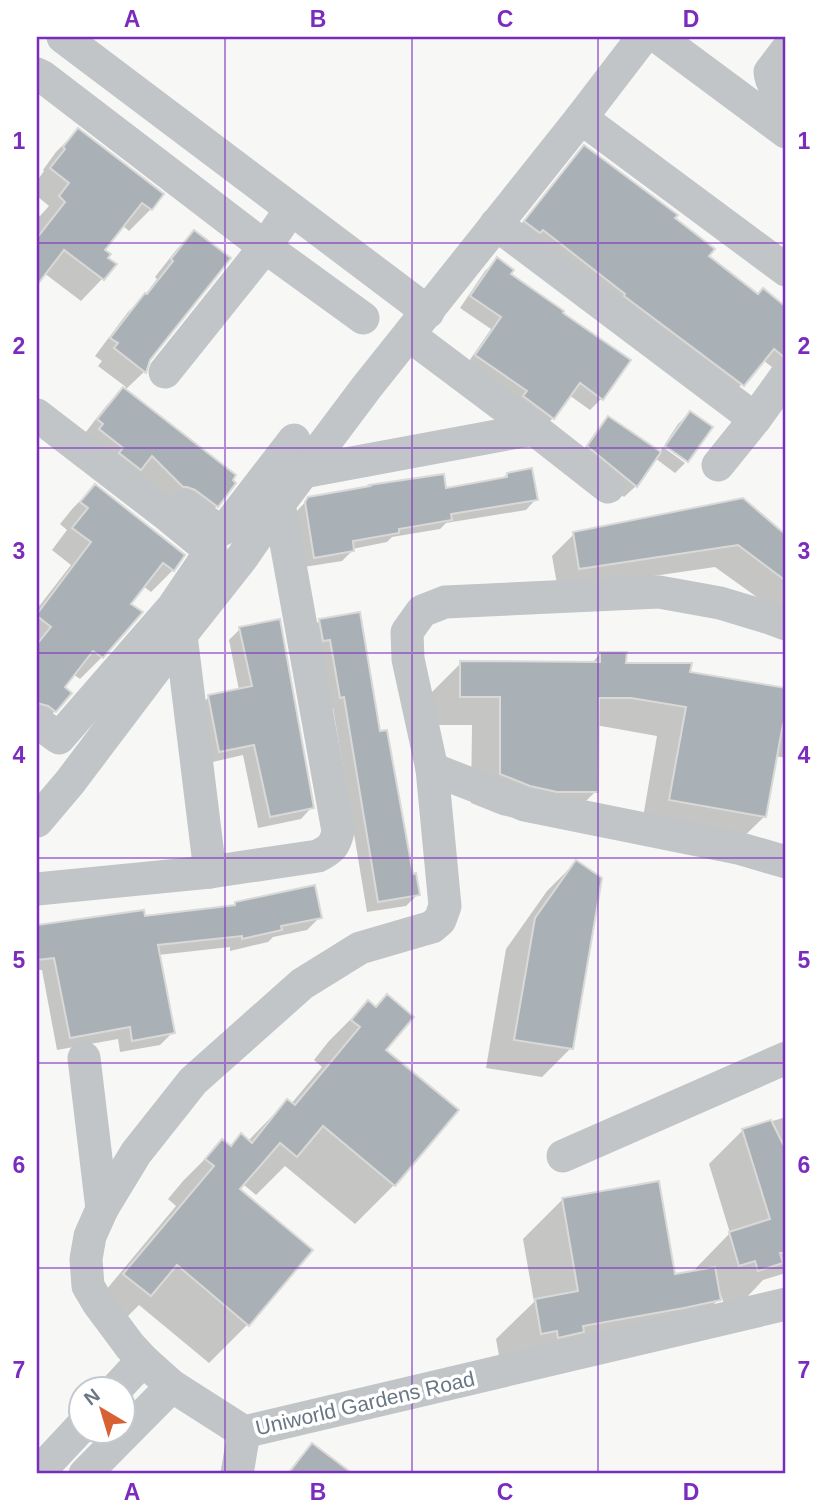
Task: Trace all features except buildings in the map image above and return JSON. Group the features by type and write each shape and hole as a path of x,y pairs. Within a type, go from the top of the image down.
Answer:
{"street":[{"path":"63,37 291,209 534,429 608,487"},
{"path":"37,821 241,559 366,388 643,37"},
{"path":"658,37 786,132"},
{"path":"786,51 770,72 770,80 786,98"},
{"path":"37,74 363,318"},
{"path":"581,118 786,270"},
{"path":"165,372 265,247 291,209"},
{"path":"496,224 755,419"},
{"path":"718,465 786,376"},
{"path":"37,390 219,531 227,527 294,440"},
{"path":"37,415 211,551 173,607 59,738 37,722"},
{"path":"303,472 534,429"},
{"path":"37,889 210,872 318,856 329,850 336,841 338,831 279,504"},
{"name":"Uniworld Gardens Road","path":"786,624 720,603 659,592 445,602 422,611 407,632 408,659 432,769 445,906 440,920 422,931 360,948 302,984 193,1081 136,1153 102,1209 90,1236 86,1259 88,1286 98,1303 143,1360 172,1386 244,1432 786,1304"},
{"path":"181,635 210,872"},
{"path":"432,769 525,805 738,848 786,862"},
{"path":"84,1058 102,1209"},
{"path":"563,1156 786,1058"},
{"path":"130,1374 143,1360"},
{"path":"85,1474 172,1386"},
{"path":"237,1474 244,1432"},
{"path":"37,1474 66,1442"}]}
